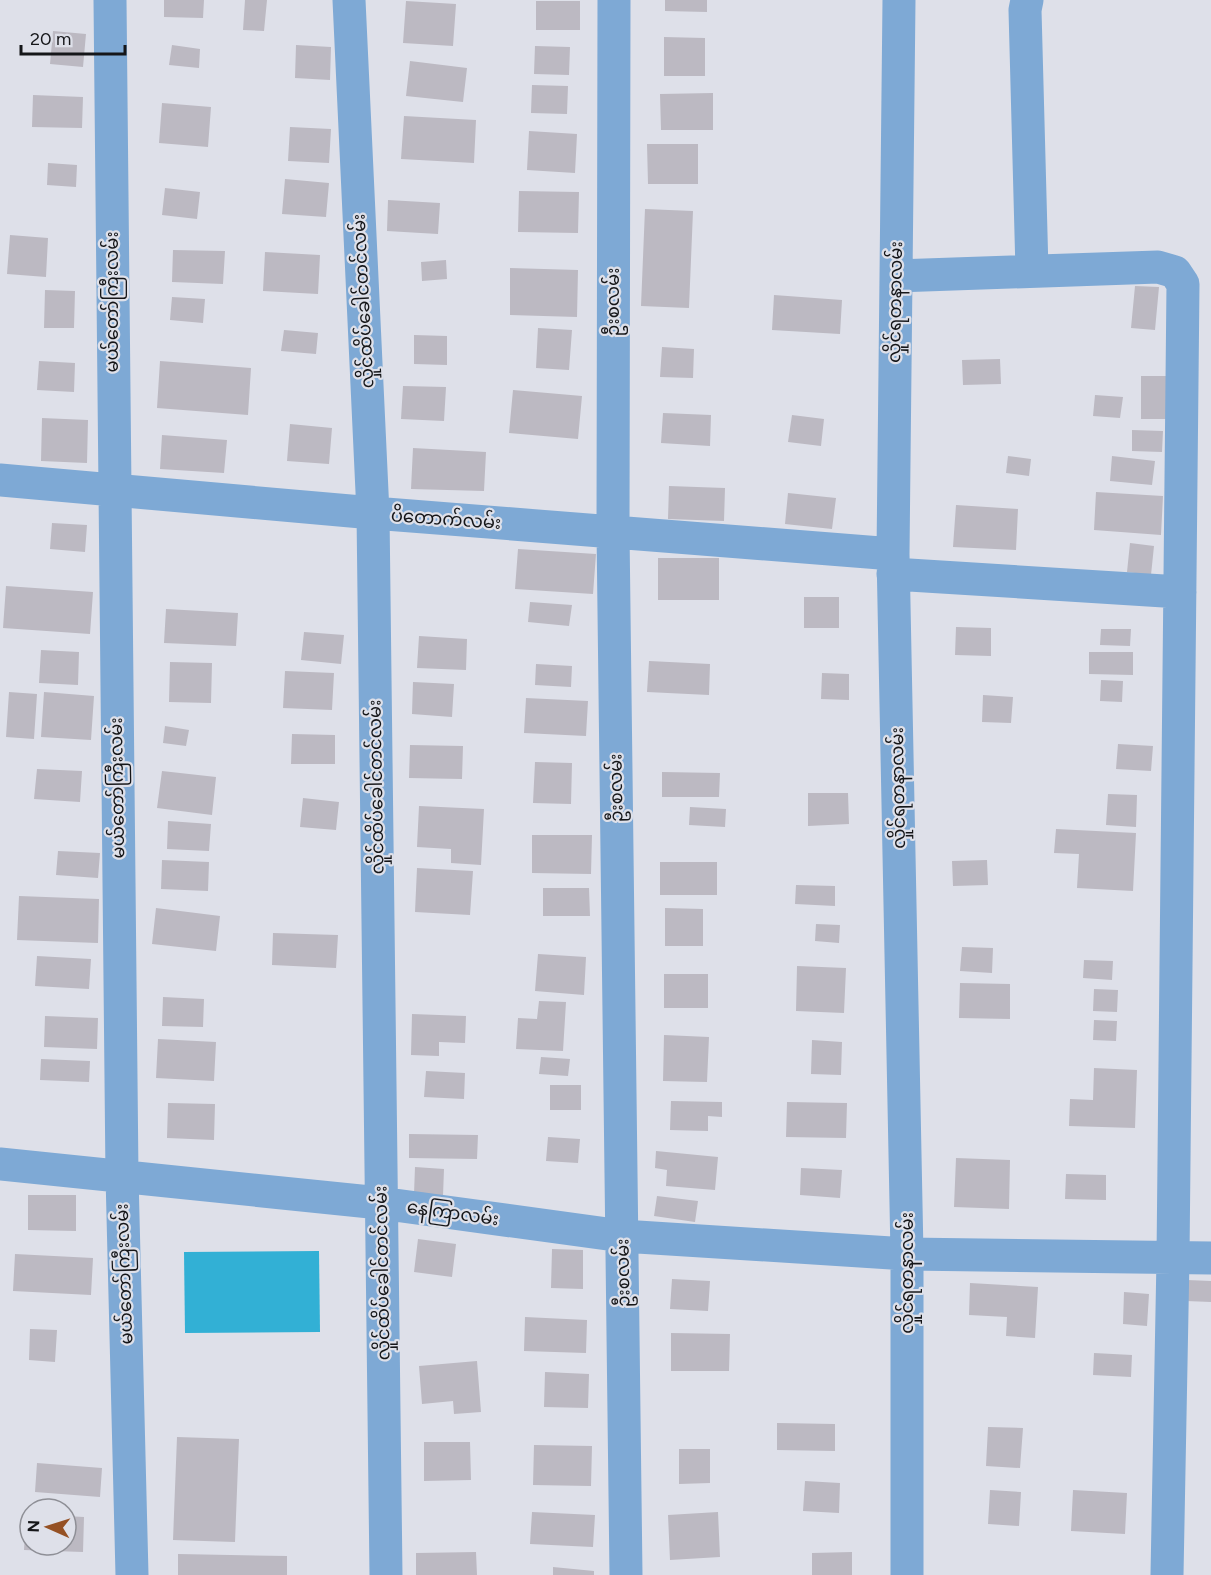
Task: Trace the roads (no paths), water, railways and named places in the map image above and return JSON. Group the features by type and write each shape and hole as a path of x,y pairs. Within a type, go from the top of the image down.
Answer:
{"street":[{"name":"မယ်တော်ကြီးလမ်း","path":"110,0 122,1176 132,1575"},
{"name":"လှိုင်ထိပ်ခေါင်တင်လမ်း","path":"349,0 373,513 386,1575"},
{"name":"ဦးစလမ်း","path":"614,0 613,531 626,1575"},
{"name":"လှိုင်ရတနာလမ်း","path":"899,0 893,564 907,1254 908,1575"},
{"path":"1027,0 1025,10 1032,271"},
{"path":"896,276 1158,267 1175,272 1197,298 1180,592 1173,1258 1167,1575"},
{"name":"ပိတောက်လမ်း","path":"0,480 373,513 613,531 893,564 1180,592"},
{"name":"နေကြာလမ်း","path":"0,1164 380,1203 622,1236 907,1254 1211,1258"}],"water":[{"path":"319,1251 320,1332 185,1333 184,1252"}]}
